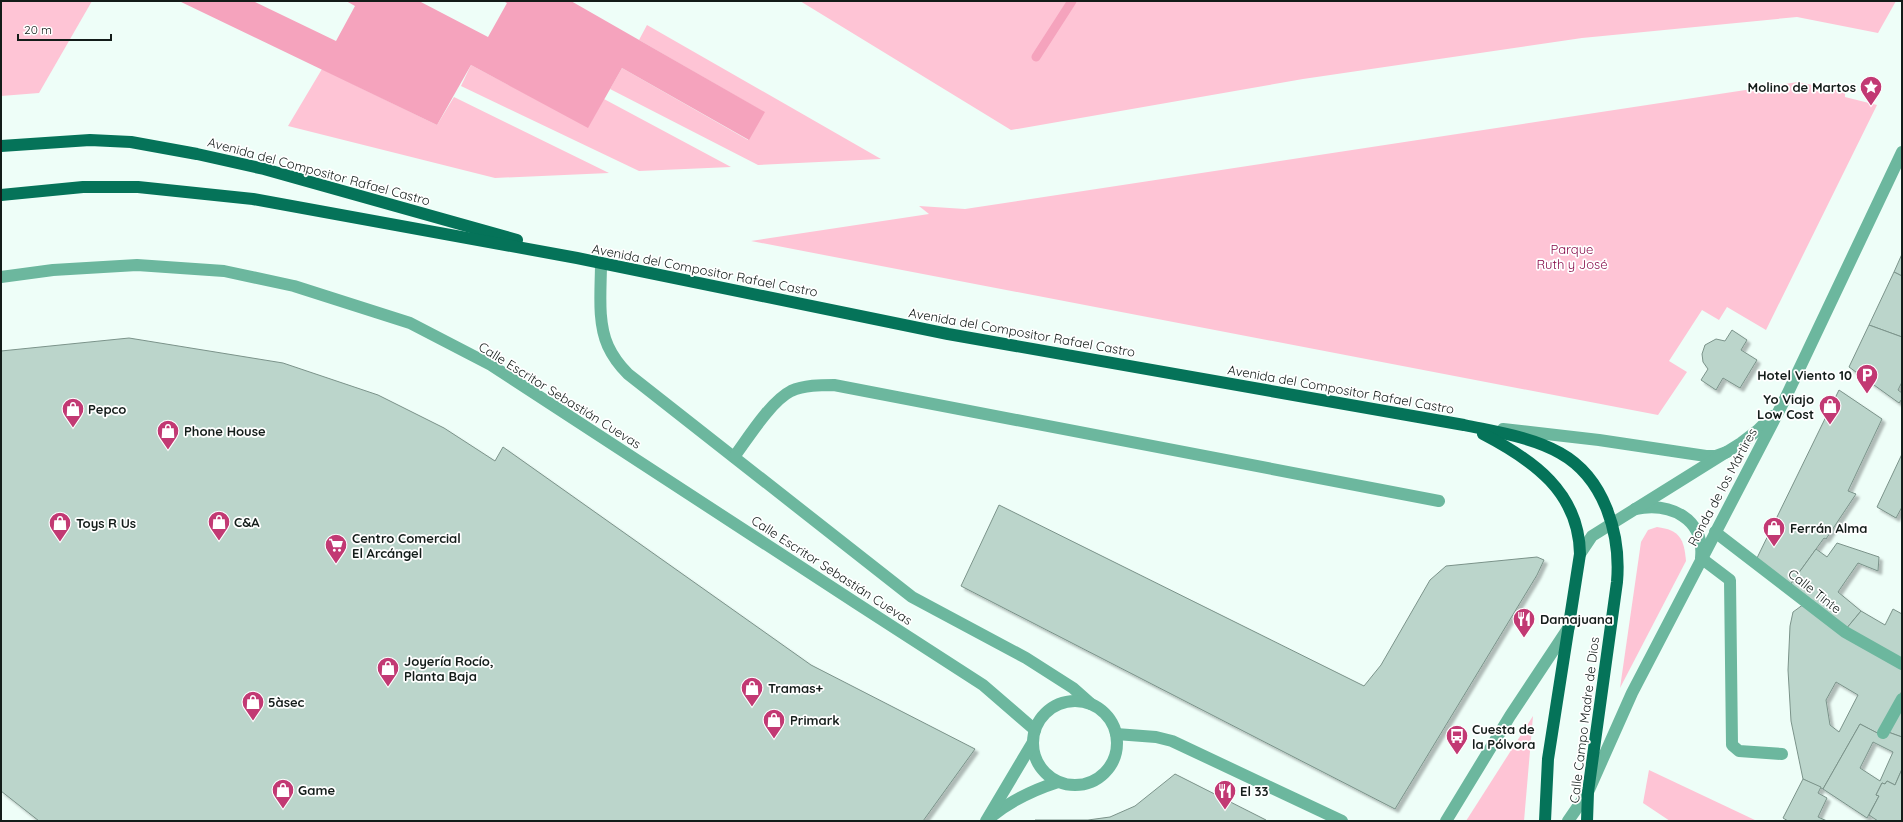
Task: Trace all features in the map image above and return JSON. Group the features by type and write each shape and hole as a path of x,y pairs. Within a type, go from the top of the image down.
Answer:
{"main road":[{"name":"Avenida del Compositor Rafael Castro","path":"1,146 90,140 131,142 197,154 264,169 577,258"},
{"name":"Avenida del Compositor Rafael Castro","path":"1,195 83,187 138,187 192,191 253,199 577,258 948,334 1464,425"},
{"name":"Calle Campo Madre de Dios","path":"1464,425 1525,439 1549,448 1569,458 1595,486 1612,522 1618,550 1617,582 1588,792 1586,821"},
{"name":"Calle Campo Madre de Dios","path":"1464,425 1492,438 1527,460 1554,484 1574,517 1580,536 1580,554 1548,759 1545,821"}],"street":[{"name":"Ronda de los Mártires","path":"1568,821 1588,792 1632,693 1784,401 1902,152"},
{"name":"Calle Escritor Sebastián Cuevas","path":"601,263 602,314 604,329 608,345 617,362 628,374 912,597 1026,658 1073,688 1091,704"},
{"name":"Calle Escritor Sebastián Cuevas","path":"1,277 53,270 137,265 224,271 294,286 410,323 491,365 983,685 1034,736"},
{"path":"734,457 778,400 792,391 817,385 834,385 1440,501"},
{"path":"1580,554 1585,544 1592,536 1612,522 1727,452 1758,430 1784,401"},
{"path":"1464,425 1599,440 1706,456 1716,456 1727,452"},
{"path":"1635,509 1648,506 1660,508 1681,515 1691,522 1701,539 1701,558 1730,580 1732,745 1739,751 1782,754"},
{"name":"Calle Tinte","path":"1715,532 1844,632 1902,664"},
{"path":"1446,821 1510,716 1569,627"},
{"path":"1883,733 1902,699"},
{"path":"986,821 1034,736 1041,718 1051,708 1064,703 1077,701 1091,704 1102,711 1111,721 1116,734 1117,748 1114,760 1106,771 1096,780 1084,784 1071,785 1058,782 1047,774 1038,764 1034,753 1034,736"},
{"path":"1116,734 1142,735 1172,741 1342,821"},
{"path":"986,821 1018,798 1037,788 1058,782"}],"green space":[{"path":"1,1 92,1 39,93 1,96"},
{"path":"800,1 1896,1 1878,33 1797,17 1582,38 1303,79 1011,130"},
{"path":"647,25 881,159 758,165 610,89 622,68 748,140 764,112 639,40"},
{"path":"471,65 588,127 604,99 731,167 639,171 461,86"},
{"path":"322,69 437,125 454,97 609,173 495,178 288,126"},
{"name":"Parque Ruth y José","path":"1798,82 1845,92 1845,97 1877,105 1766,330 1727,307 1719,320 1702,310 1669,361 1687,372 1658,415 751,241 929,214 919,206 965,209"},
{"path":"1657,527 1665,528 1676,533 1682,541 1686,561 1620,688 1641,542 1648,530"},
{"path":"1533,716 1524,821 1466,821"},
{"path":"1649,770 1757,821 1670,821 1643,803"}],"shaded area":[{"path":"179,1 253,1 336,41 355,6 346,1 419,1 488,37 507,3 503,1 571,1 765,112 749,140 622,68 588,128 471,65 437,125"}],"building":[{"path":"1902,254 1902,276 1894,272"},
{"path":"1894,272 1902,276 1902,337 1869,325"},
{"path":"1869,325 1902,337 1902,382 1898,390 1902,393 1902,399 1899,403 1849,367"},
{"path":"1732,330 1747,340 1741,350 1757,360 1740,388 1723,378 1716,390 1701,380 1708,369 1703,362 1702,354 1705,345 1716,339 1725,341"},
{"name":"Centro Comercial El Arcángel","path":"129,338 283,363 378,395 444,428 495,461 503,447 811,665 975,749 923,821 39,821 1,791 1,351"},
{"path":"1839,390 1882,419 1848,491 1856,494 1826,539 1824,538 1790,585 1757,558"},
{"path":"1902,454 1902,507 1896,518 1877,507"},
{"path":"999,505 1364,686 1381,665 1430,580 1446,566 1537,557 1544,560 1537,575 1395,809 961,586"},
{"path":"1837,543 1879,557 1878,571 1858,563 1838,592 1861,611 1846,629 1790,585 1816,549 1827,557"},
{"path":"1804,604 1902,670 1902,691 1879,734 1860,724 1823,789 1803,779 1791,721 1788,670 1790,626 1793,612","holes":["1836,682 1858,695 1839,732 1830,725 1826,700"]},
{"path":"1893,609 1902,614 1902,659 1846,629 1861,611 1885,625"},
{"path":"1902,707 1902,737 1888,732"},
{"path":"1860,724 1885,737 1888,732 1902,737 1902,769 1895,785 1887,781 1885,784 1882,783 1876,795 1879,796 1867,818 1823,789","holes":["1873,742 1893,752 1880,781 1860,768"]},
{"path":"1902,769 1902,821 1878,821 1869,815 1879,796 1876,795 1882,783 1885,784 1887,781 1895,785"},
{"path":"1175,774 1266,820 1036,821 1035,820 1088,820 1110,817 1135,806"},
{"path":"1803,779 1821,787 1818,793 1827,798 1818,817 1827,821 1788,821 1783,818"}],"waterway":[{"path":"1036,57 1072,1"}],"place":[{"name":"Molino de Martos","path":"1871,106"},
{"name":"Hotel Viento 10","path":"1867,394"},
{"name":"Yo Viajo Low Cost","path":"1830,426"},
{"name":"Pepco","path":"73,428"},
{"name":"Phone House","path":"168,450"},
{"name":"Toys R Us","path":"60,542"},
{"name":"C&A","path":"219,542"},
{"name":"Ferrán Alma","path":"1774,548"},
{"name":"Centro Comercial El Arcángel","path":"336,564"},
{"name":"Damajuana","path":"1524,638"},
{"name":"Joyería Rocío, Planta Baja","path":"388,688"},
{"name":"Tramas+","path":"752,708"},
{"name":"5àsec","path":"253,722"},
{"name":"Primark","path":"774,740"},
{"name":"Cuesta de la Pólvora","path":"1457,756"},
{"name":"Game","path":"283,810"},
{"name":"El 33","path":"1225,810"}]}
